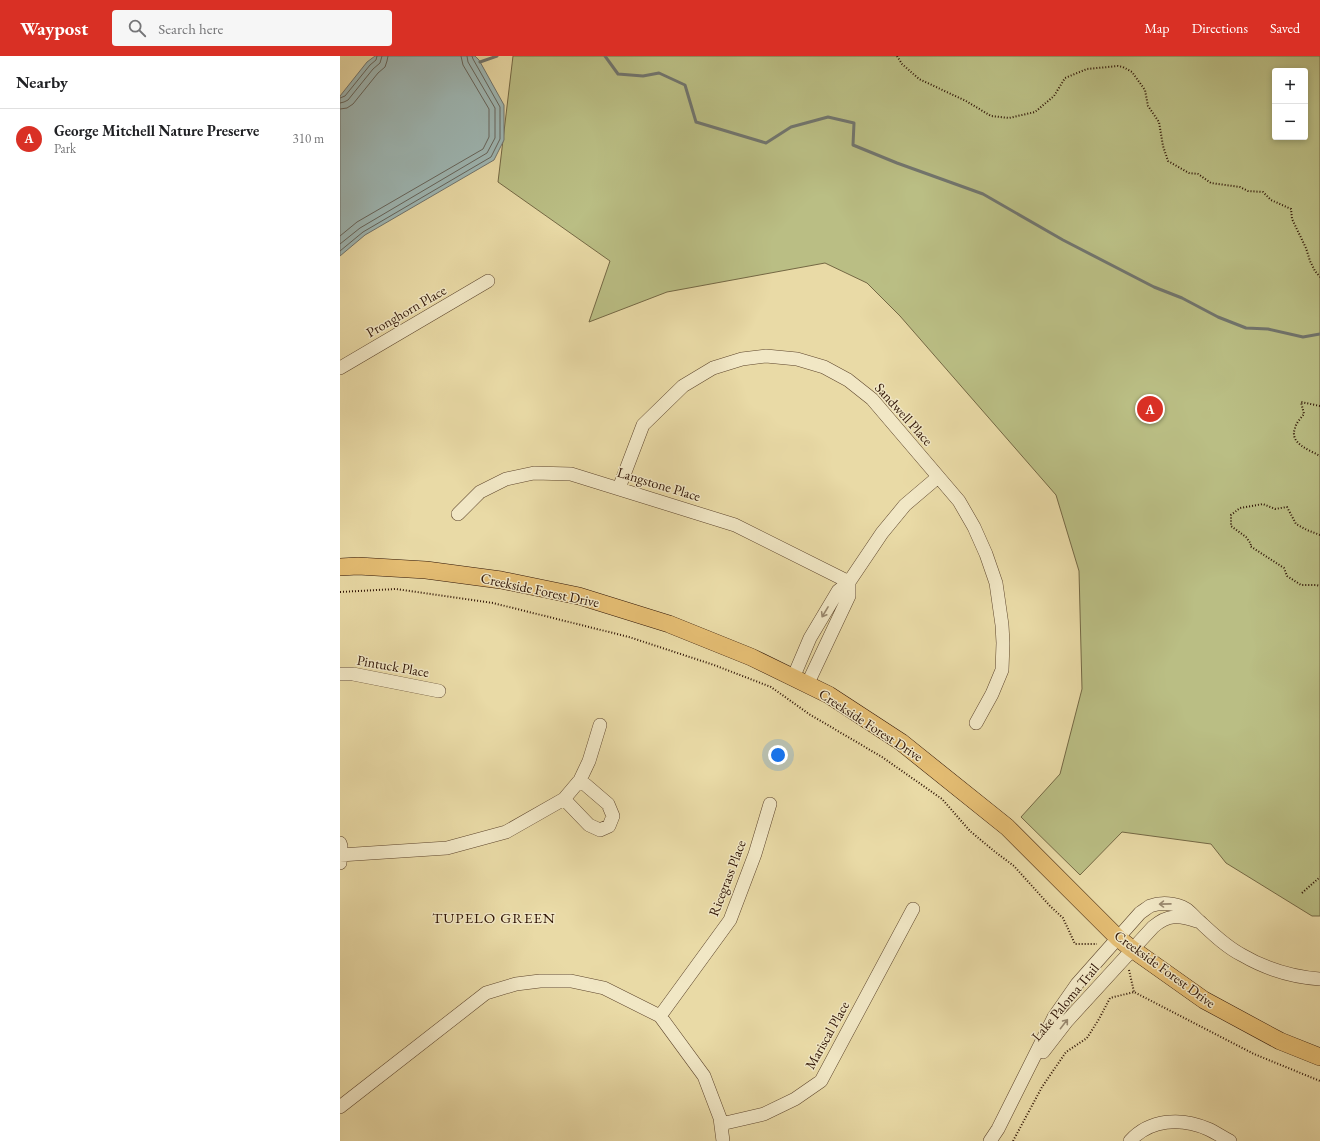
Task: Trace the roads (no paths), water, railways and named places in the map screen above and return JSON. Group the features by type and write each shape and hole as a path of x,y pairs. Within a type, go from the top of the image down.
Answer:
{"main road":[{"name":"Creekside Forest Drive","path":"340,567 358,566 426,570 500,580 579,596 669,624 751,657 800,681 829,696 901,742 1007,827 1113,944 1127,955 1204,1000 1280,1041 1320,1057"}],"street":[{"name":"Pronghorn Place","path":"340,368 488,281"},
{"name":"Sandwell Place","path":"619,488 643,425 683,386 713,368 742,360 766,356 797,359 824,367 848,380 872,399 959,501 974,527 986,554 996,583 1002,624 1002,670 992,694 976,723"},
{"name":"Langstone Place","path":"458,514 480,492 506,479 534,473 571,474 735,525 849,582"},
{"path":"800,681 810,638 838,591 849,582 882,533 905,505 938,477"},
{"path":"800,681 849,596 849,582"},
{"name":"Pintuck Place","path":"340,674 353,674 439,691"},
{"path":"340,855 447,848 506,832 564,799 580,780 589,761 600,725"},
{"path":"564,799 589,825 600,830 609,826 612,816 608,804 580,780"},
{"name":"Ricegrass Place","path":"660,1016 730,920 770,804"},
{"path":"340,842 340,862"},
{"name":"Lake Paloma Trail","path":"990,1141 998,1130 1054,1017 1077,984 1140,913 1150,907 1162,904 1173,904 1186,909 1198,921 1236,952 1261,965 1279,972 1297,976 1320,978"},
{"name":"Mariscal Place","path":"721,1124 764,1114 795,1099 821,1081 913,909"},
{"name":"Lake Paloma Trail","path":"1024,1077 1067,1020 1159,921 1178,916 1198,921"},
{"path":"340,1107 486,993 516,984 571,981 604,988 660,1016 704,1076 720,1118 723,1141"},
{"path":"1130,1141 1146,1128 1160,1122 1178,1121 1207,1128 1230,1141"}],"water":[{"path":"375,56 475,56 479,60 504,105 504,140 494,160 365,235 340,256 340,96 367,62"}],"waterway":[{"path":"480,62 497,56"},
{"path":"605,56 618,74 643,76 659,73 685,85 696,122 766,143 791,127 828,117 854,123 853,145 897,163 983,194 1063,240 1154,287 1182,298 1218,317 1246,328 1268,329 1303,337 1320,334"}],"place":[{"name":"George Mitchell Nature Preserve","path":"1150,409"}],"district":[{"name":"TUPELO GREEN","path":"494,918"}]}
